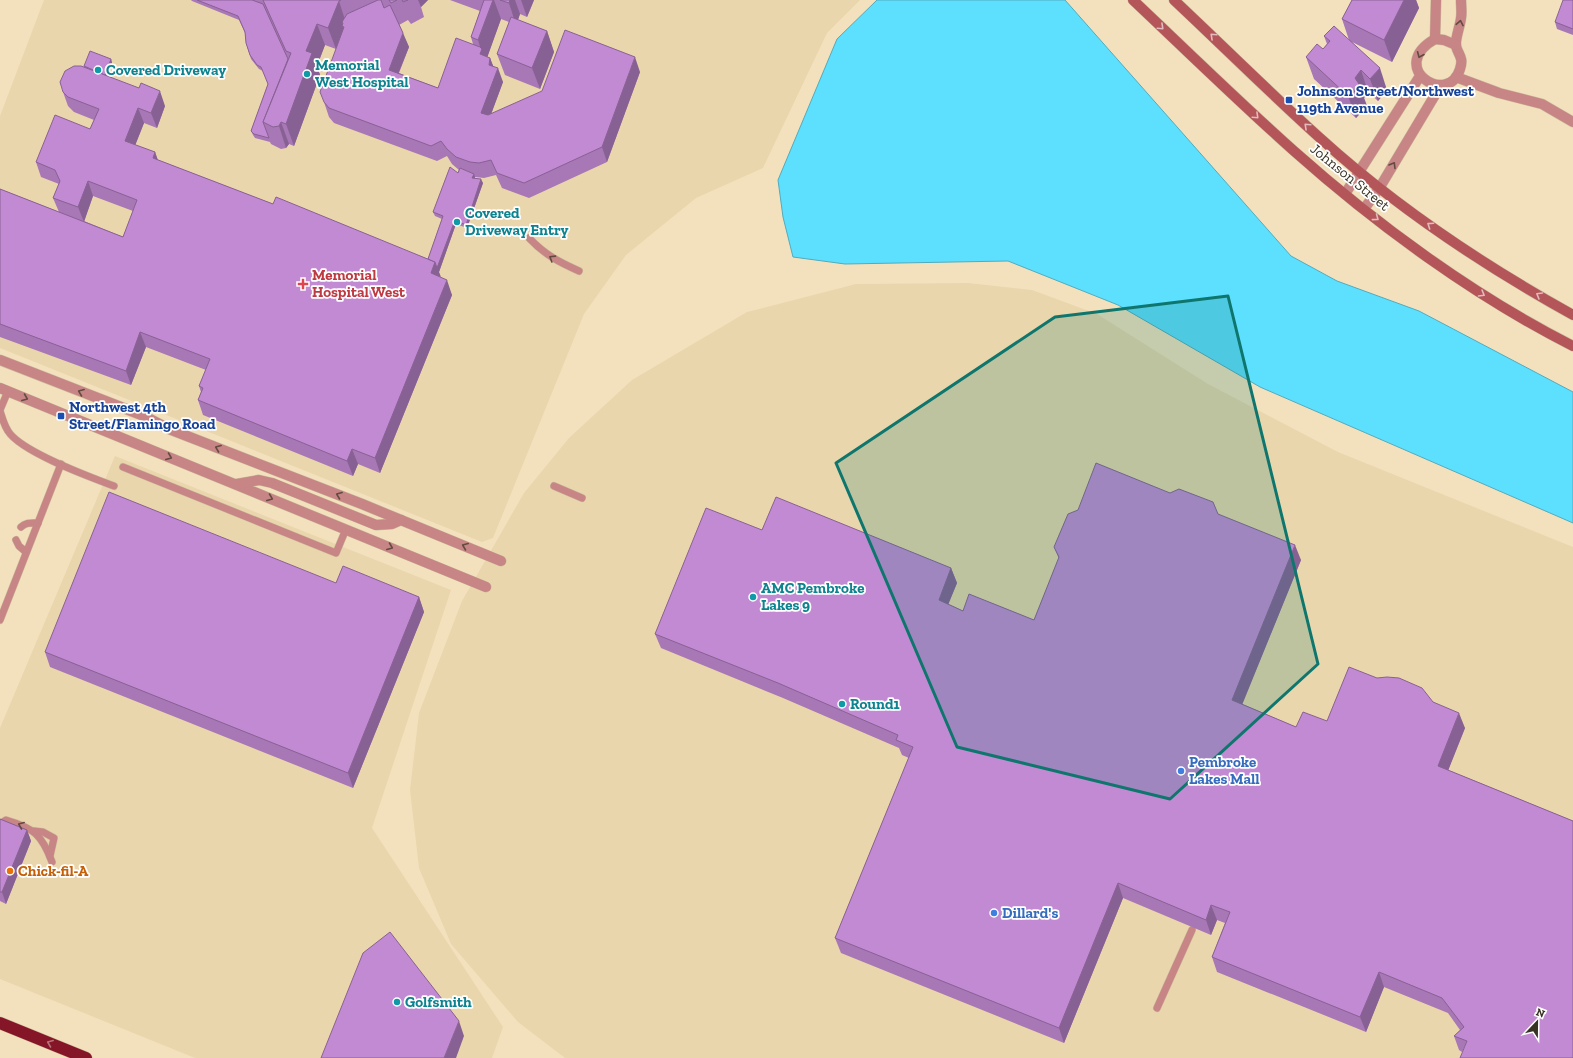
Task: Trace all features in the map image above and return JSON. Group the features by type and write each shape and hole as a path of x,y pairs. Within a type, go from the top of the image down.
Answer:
{"highway":[{"path":"0,1023 86,1058"}],"street":[{"name":"Johnson Street","path":"1133,0 1294,151 1364,209 1467,285 1573,346"},
{"name":"Johnson Street","path":"1174,0 1320,138 1380,188 1423,220 1501,273 1573,315"},
{"path":"1435,39 1436,0"},
{"path":"1456,45 1444,40 1435,39 1428,43 1418,56 1416,62 1420,76 1432,84 1441,86 1449,84 1456,78 1460,70 1461,62 1460,54 1456,45 1462,17 1461,0"},
{"path":"1345,194 1420,76"},
{"path":"1456,78 1499,93 1542,104 1573,122"},
{"path":"1364,209 1380,188 1441,86"},
{"path":"0,360 144,416 168,429 362,504 501,561"},
{"path":"4,390 486,586"},
{"path":"234,484 259,480 272,483 376,525 392,524 401,520"},
{"path":"349,514 355,512 362,504"}],"lane":[{"path":"529,238 540,250 556,260 579,271"},
{"path":"4,390 0,410 8,431 19,442 44,457 114,486"},
{"path":"0,620 61,464"},
{"path":"123,467 336,553 346,529"},
{"path":"554,486 582,498"},
{"path":"21,527 29,522 38,523"},
{"path":"16,540 19,546 26,552"},
{"path":"0,824 6,820 20,824 34,831 43,832 54,838 51,859 48,849 34,831"},
{"path":"1157,1008 1192,930"}],"highlighted area":[{"path":"1228,296 1318,664 1170,799 957,747 836,463 1055,317"}],"shaded area":[{"name":"Memorial Hospital West","path":"44,0 860,0 827,33 763,168 696,198 626,255 584,314 493,538 482,542 0,348 0,116"},
{"path":"968,283 1032,290 1097,314 1208,384 1338,452 1573,547 1573,1058 565,1058 518,1022 451,944 419,868 410,790 419,713 462,601 524,493 569,438 632,380 747,312 856,284"},
{"path":"115,456 451,590 372,828 503,1027 492,1058 195,1058 0,979 0,728"}],"water":[{"path":"877,0 1065,0 1291,256 1337,281 1419,311 1573,392 1573,523 1260,387 1118,305 1008,261 845,264 793,257 783,217 778,180 837,39"}],"building":[{"path":"197,0 252,0 263,4 288,59 263,122 269,138 254,134 251,131 268,84 261,67 257,65 250,55 246,43 245,32 238,16"},
{"path":"263,0 341,0 339,1 328,28 317,24 306,51 312,53 286,124 281,122 279,126 273,127 263,122 291,53 286,51"},
{"path":"381,0 384,8 390,5 403,33 389,70 438,88 456,38 482,49 480,54 490,58 489,65 498,68 481,113 488,115 542,91 565,30 635,57 602,147 524,183 497,173 491,160 479,163 470,162 456,157 441,141 431,146 329,108 324,102 320,92 344,27 342,26 342,22 347,14"},
{"path":"389,0 397,0 391,3"},
{"path":"484,0 493,0 478,40 471,37"},
{"path":"500,0 510,0 509,3"},
{"path":"1352,0 1404,0 1384,40 1342,19"},
{"path":"1563,0 1573,0 1573,29 1555,22"},
{"path":"511,17 547,31 532,68 497,54"},
{"path":"1334,26 1380,68 1370,79 1361,70 1355,78 1359,84 1348,96 1306,57 1317,44 1323,49 1330,41 1324,36"},
{"path":"90,51 111,59 105,75 84,66"},
{"path":"74,66 81,66 139,88 141,83 160,91 151,113 138,108 125,141 155,152 153,158 273,204 276,197 435,262 431,273 447,280 375,458 352,449 347,461 198,400 203,388 199,386 210,359 140,332 126,371 0,324 0,189 123,237 137,200 88,181 78,207 53,198 60,181 55,170 36,162 55,115 90,129 99,109 68,97 63,92 60,82 65,71"},
{"name":"Covered Driveway Entry","path":"450,167 458,173 460,168 474,174 472,178 481,179 466,225 455,220 437,268 435,262 428,259 443,216 433,212"},
{"name":"Pembroke Lakes Mall","path":"1096,463 1170,493 1179,489 1213,502 1218,514 1295,545 1232,700 1296,727 1303,712 1327,721 1349,667 1377,678 1399,678 1422,688 1433,702 1459,713 1438,766 1573,821 1573,1058 1460,1058 1467,1041 1454,1036 1464,1027 1442,998 1379,972 1360,1017 1212,957 1230,912 1211,905 1206,920 1118,883 1059,1028 835,938 913,747 896,740 898,735 778,683 655,634 706,508 762,530 776,497 951,568 939,600 963,611 969,594 1034,620 1059,557 1054,547 1068,514 1078,510"},
{"path":"109,492 336,583 343,566 419,597 348,773 45,652"},
{"path":"0,819 27,830 2,892 0,892"},
{"name":"Golfsmith","path":"390,932 459,1021 444,1058 321,1058 363,953"}],"place":[{"name":"Covered Driveway","path":"98,70"},
{"name":"Memorial West Hospital","path":"307,74"},
{"name":"Johnson Street/Northwest 119th Avenue","path":"1289,100"},
{"name":"Covered Driveway Entry","path":"457,222"},
{"name":"Memorial Hospital West","path":"303,284"},
{"name":"Northwest 4th Street/Flamingo Road","path":"61,416"},
{"name":"AMC Pembroke Lakes 9","path":"753,597"},
{"name":"Round1","path":"842,704"},
{"name":"Pembroke Lakes Mall","path":"1181,771"},
{"name":"Chick-fil-A","path":"10,871"},
{"name":"Dillard's","path":"994,913"},
{"name":"Golfsmith","path":"397,1002"}]}
